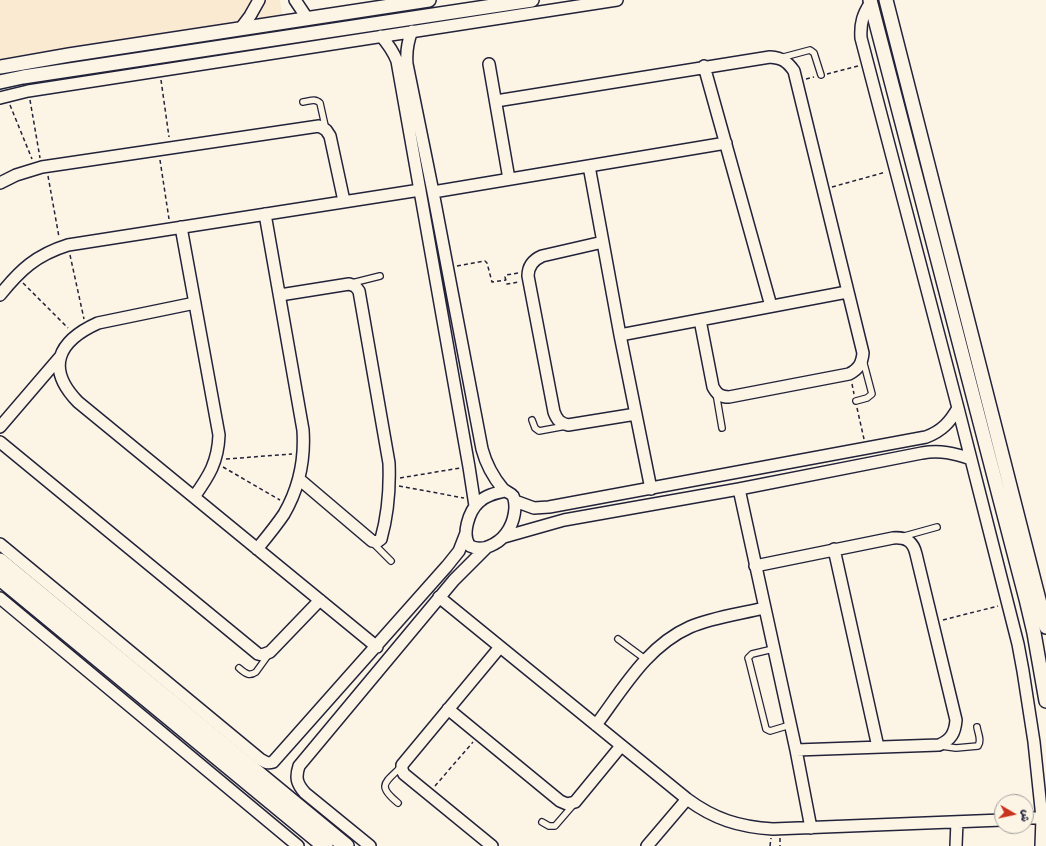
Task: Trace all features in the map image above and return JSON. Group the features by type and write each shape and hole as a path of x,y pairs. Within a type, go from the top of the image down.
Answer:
{"main road":[{"path":"0,562 346,846"},
{"path":"0,578 325,846"}],"street":[{"path":"241,28 259,0"},
{"path":"295,0 307,18"},
{"path":"0,67 241,28 429,0"},
{"path":"0,82 23,77 532,0"},
{"path":"3,97 28,91 159,70 616,0"},
{"path":"886,0 1046,627"},
{"path":"870,1 864,12 861,38 1018,644 1034,742 1042,818 1041,846"},
{"path":"870,1 1026,599 1034,633 1046,701"},
{"path":"412,31 406,53 407,64 482,448 489,470 505,491 510,493 515,501 514,519 504,537"},
{"path":"0,544 260,759 267,763 273,762 454,558 466,533 474,503 469,467 396,61 388,43 380,36"},
{"path":"496,101 704,66 770,57 780,58 788,62 794,71 863,353 863,360 860,366 850,374 729,397 722,397 716,393 713,386 700,320"},
{"path":"489,64 509,179"},
{"path":"704,66 771,306"},
{"path":"0,183 16,175 42,167 319,126 326,130 330,136 344,201"},
{"path":"433,192 726,143"},
{"path":"589,166 620,335 651,489"},
{"path":"0,296 16,276 37,259 64,246 420,190"},
{"path":"257,549 289,505 299,479 304,453 303,430 265,214"},
{"path":"175,228 195,303 218,429 218,447 215,461 208,477 194,497"},
{"path":"603,242 542,256 533,262 529,276 554,412 556,419 561,424 568,425 636,414"},
{"path":"280,295 349,284 355,286 359,291 389,464 390,482 388,504 381,539 377,542 372,541 299,479"},
{"path":"620,335 847,292"},
{"path":"0,427 61,355 67,345 86,328 98,323 195,303"},
{"path":"61,355 58,366 60,376 70,395 376,647"},
{"path":"515,501 528,506 542,508 926,437 936,433 949,423 958,408"},
{"path":"0,442 258,654 266,655 270,652 320,600"},
{"path":"466,533 466,539 470,546 478,549 488,546 504,537 564,520 739,489 932,451 954,453 971,460"},
{"path":"739,489 796,750 811,828"},
{"path":"474,503 505,491"},
{"path":"755,566 834,549 901,537 909,540 914,546 956,720 956,728 952,736 947,742 939,745 796,750"},
{"path":"370,846 298,786 296,776 299,766 440,597 465,568 488,546"},
{"path":"834,549 878,747"},
{"path":"440,597 687,799 713,815 742,826 773,829 994,820"},
{"path":"0,598 298,846"},
{"path":"596,725 645,659 674,635 708,620 764,608"},
{"path":"492,846 404,774 402,765 500,646"},
{"path":"448,709 560,801 567,804 575,802 622,746"},
{"path":"647,846 687,799"},
{"path":"1034,818 1042,818"},
{"path":"956,846 957,822"}],"lane":[{"path":"780,58 810,50 814,53 821,75"},
{"path":"304,102 318,100 326,130"},
{"path":"349,284 380,276"},
{"path":"856,401 867,398 872,394 863,360"},
{"path":"716,393 722,428"},
{"path":"532,420 535,428 539,431 568,425"},
{"path":"901,537 937,527"},
{"path":"372,541 391,561"},
{"path":"618,639 645,659"},
{"path":"773,649 752,654 748,658 766,729 770,731 790,725"},
{"path":"239,668 246,674 253,674 270,652"},
{"path":"939,745 956,748 978,746 980,739 977,727"},
{"path":"398,803 387,794 385,784 402,765"},
{"path":"542,822 549,826 555,826 575,802"}],"path":[{"path":"796,82 868,63"},
{"path":"159,70 170,148"},
{"path":"28,91 42,167 86,328"},
{"path":"3,97 42,167"},
{"path":"159,150 175,228"},
{"path":"822,190 895,170"},
{"path":"447,268 485,261 487,263 492,282 506,280"},
{"path":"506,280 506,275 529,276"},
{"path":"16,276 76,336"},
{"path":"506,280 508,284 529,276"},
{"path":"850,374 866,449"},
{"path":"215,461 304,453"},
{"path":"215,461 289,505"},
{"path":"390,482 469,467"},
{"path":"390,482 474,503"},
{"path":"933,622 1007,604"},
{"path":"429,794 479,734"}],"shaded area":[{"path":"0,0 280,0 285,30 40,67 0,75"}]}
